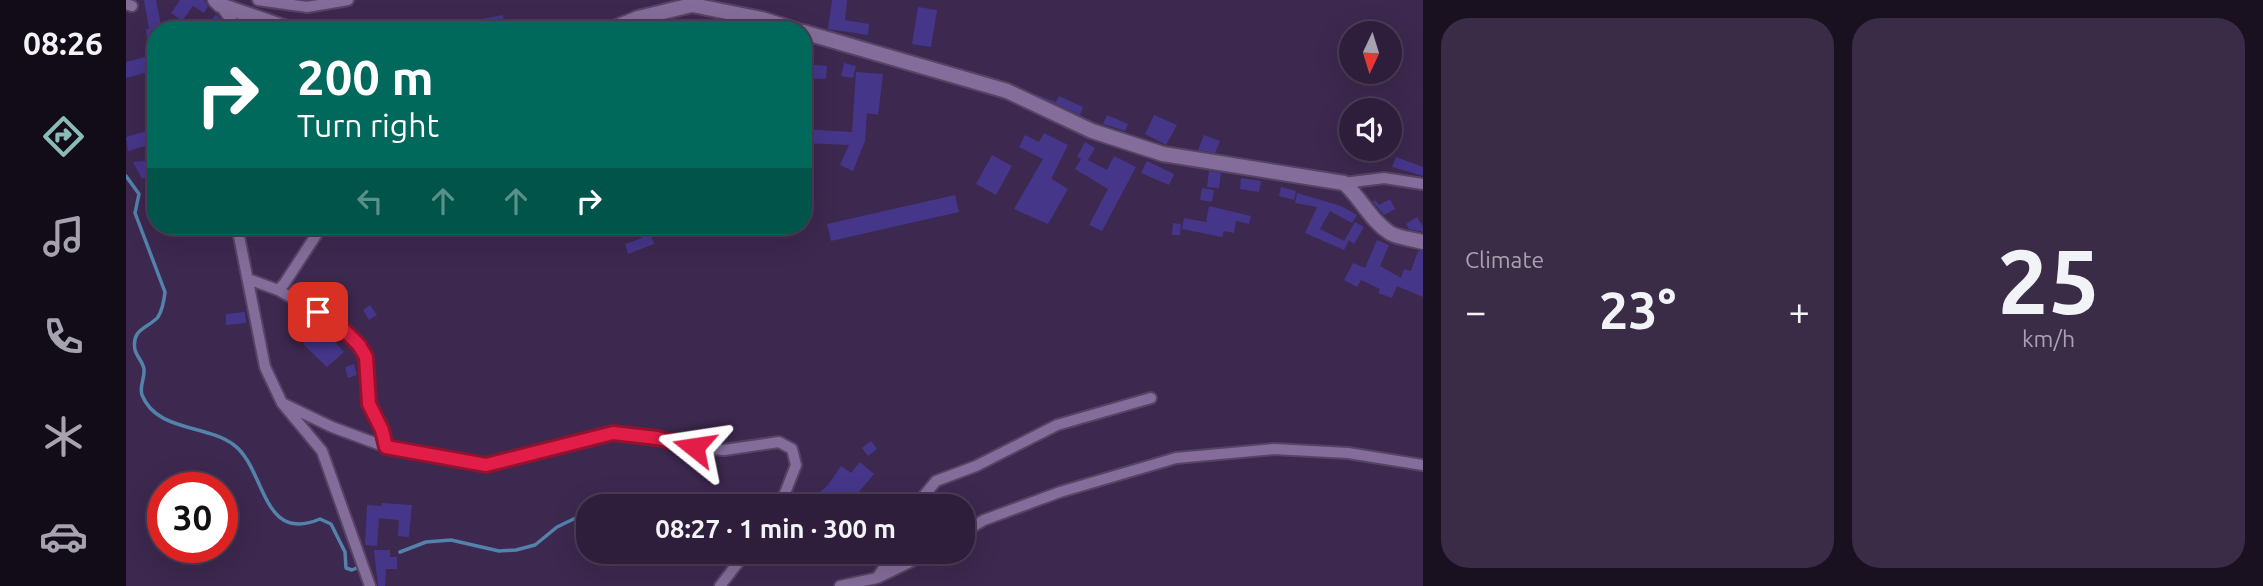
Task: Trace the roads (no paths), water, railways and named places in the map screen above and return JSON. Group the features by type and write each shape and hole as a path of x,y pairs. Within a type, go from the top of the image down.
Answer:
{"street":[{"path":"258,0 307,7 348,0"},
{"path":"217,2 229,21"},
{"path":"217,2 269,21"},
{"path":"631,21 692,5 768,21"},
{"path":"812,35 1007,91 1092,131 1163,154 1344,183 1384,178 1423,184"},
{"path":"1344,183 1357,194 1371,217 1392,235 1423,242"},
{"path":"239,235 265,366 282,403 322,451 370,586"},
{"path":"278,290 315,235"},
{"path":"248,278 278,290 338,324 359,345 366,357 369,404 382,430 386,447"},
{"path":"925,494 936,481 976,466 1057,425 1151,398"},
{"path":"282,403 386,447 486,465 613,433 724,450 779,442 792,449 796,465 785,494"},
{"path":"975,525 1060,492 1176,458 1274,449 1348,453 1423,465"},
{"path":"720,586 737,564"},
{"path":"877,578 886,564"},
{"path":"840,586 860,584 906,564"}],"waterway":[{"path":"126,176 139,194 135,213 165,292 158,317 138,333 134,343 144,369 142,395 149,407 170,422 223,438 234,445 253,470 275,513 286,521 301,524 320,519 331,524 345,552 346,568 352,570 359,567"},
{"path":"400,552 426,542 451,540 499,551 516,550 535,545 557,527 576,518"}]}
